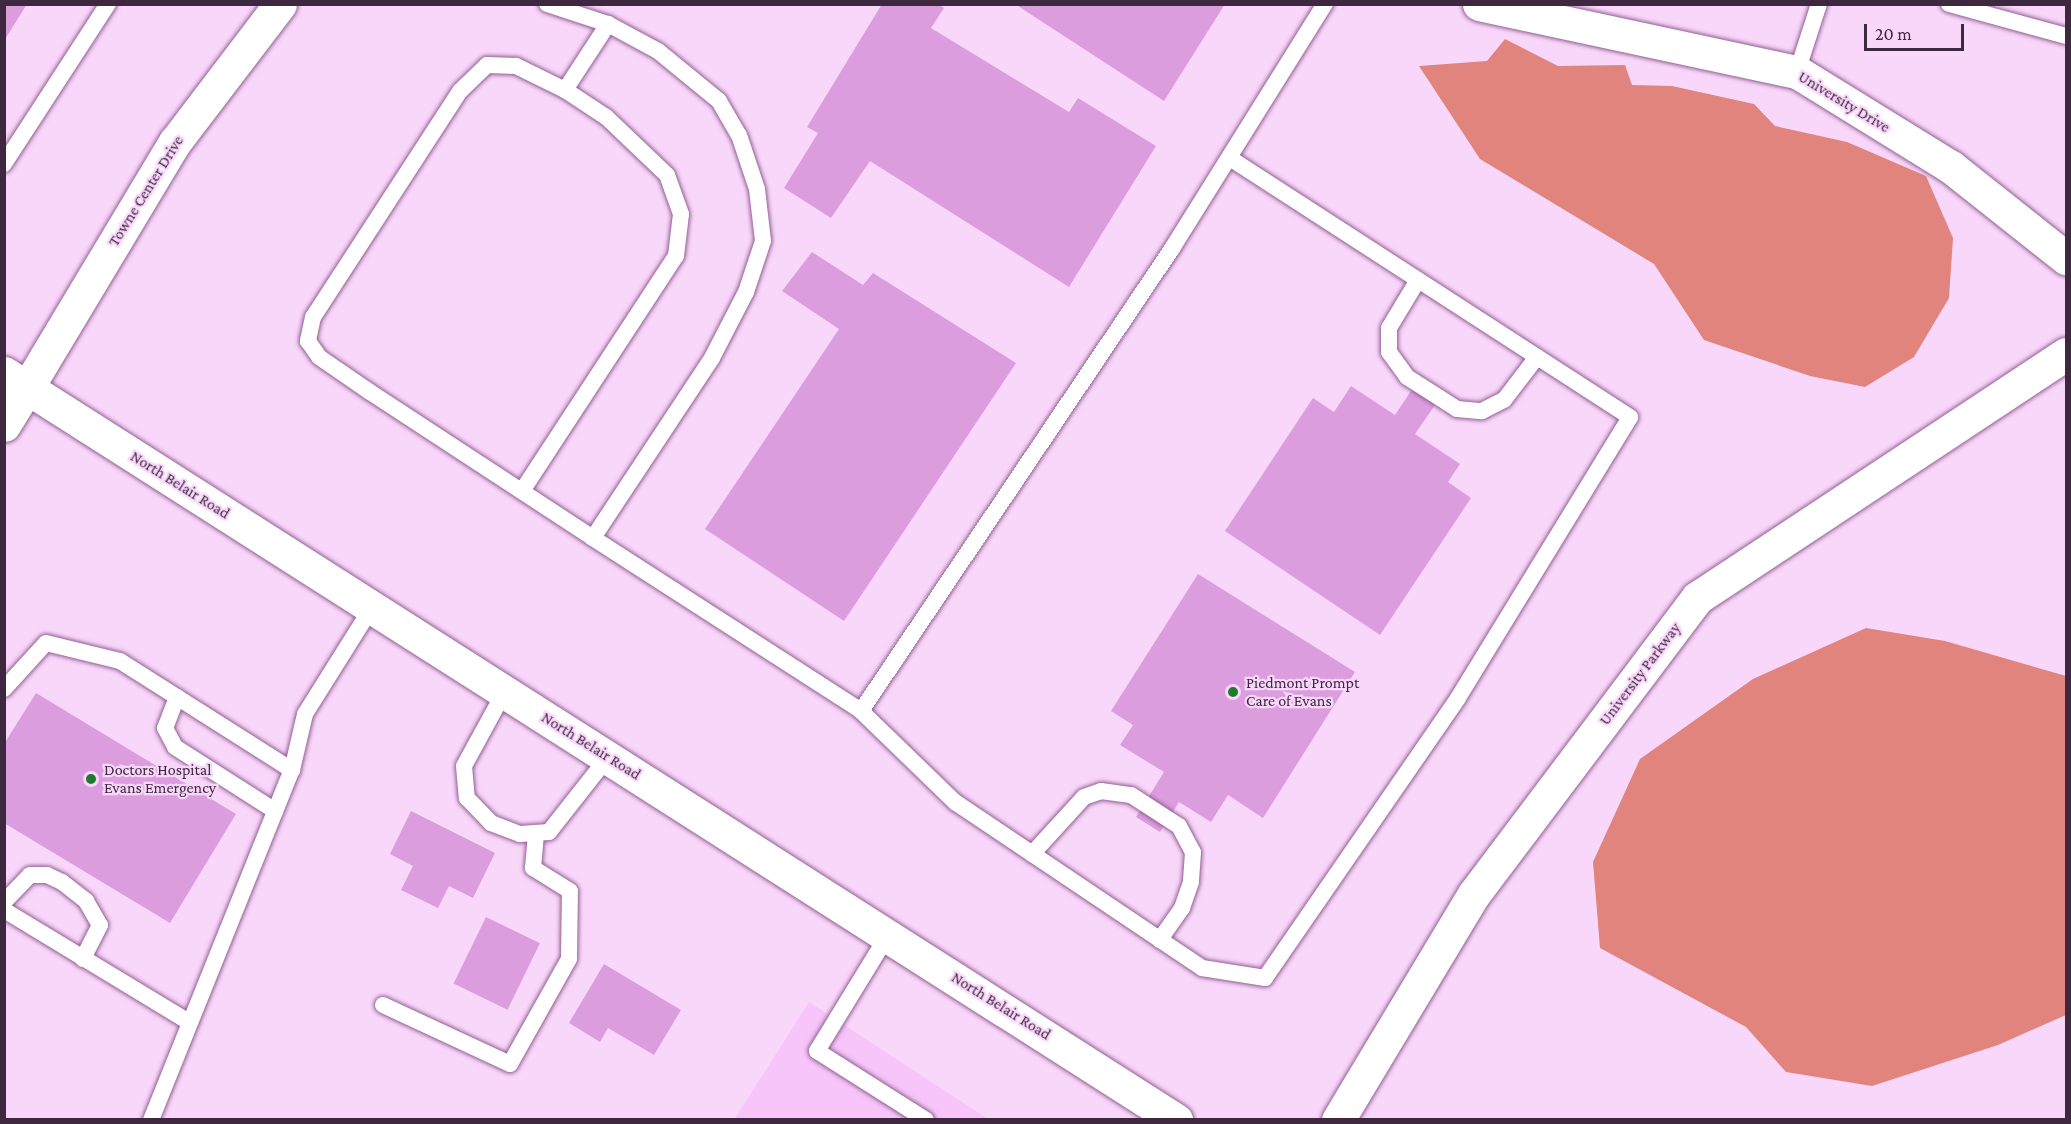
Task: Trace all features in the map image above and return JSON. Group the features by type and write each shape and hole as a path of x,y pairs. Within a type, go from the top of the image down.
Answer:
{"main road":[{"name":"Towne Center Drive","path":"4,425 16,381 175,142 280,4"},
{"name":"University Drive","path":"1479,4 1797,72 1951,167 2067,258"},
{"name":"University Parkway","path":"1338,1119 1474,894 1697,598 2067,354"},
{"name":"North Belair Road","path":"16,381 1176,1119"}],"lane":[{"path":"4,164 108,4"},
{"path":"547,4 608,24 658,51 719,101 740,135 757,189 764,241 746,292 712,358 593,538"},
{"path":"861,711 1231,159 1325,4"},
{"path":"1797,72 1819,4"},
{"path":"1950,4 2067,36"},
{"path":"565,90 608,24"},
{"path":"522,491 676,256 681,214 667,175 606,117 565,90 516,66 487,65 473,78 428,139 320,307 308,341 319,357 593,538 861,711 955,802 1202,968 1264,978 1458,698 1630,417 1231,159"},
{"path":"1418,280 1389,328 1389,352 1407,377 1456,410 1494,407 1512,393 1537,357"},
{"path":"151,1119 187,1021 292,770 305,714 372,607"},
{"path":"4,689 46,643 120,661 292,770"},
{"path":"505,692 470,753 463,781 476,812 506,830 536,836 558,824 608,757"},
{"path":"177,697 165,728 175,747 275,811"},
{"path":"1032,854 1076,804 1101,791 1131,795 1179,826 1193,852 1191,882 1182,908 1160,940"},
{"path":"383,1005 510,1064 569,959 570,891 533,868 536,836"},
{"path":"4,902 30,875 46,874 62,882 86,901 100,925 82,959"},
{"path":"4,910 187,1021"},
{"path":"888,935 817,1051 926,1119"}],"shaded area":[{"path":"1505,39 1558,66 1625,65 1632,85 1672,86 1754,104 1775,126 1847,142 1926,176 1953,238 1949,298 1914,357 1865,387 1810,376 1704,340 1654,264 1480,159 1419,66 1487,61"},
{"path":"1866,628 1945,641 2066,676 2066,1015 1998,1045 1872,1086 1786,1072 1746,1027 1600,948 1593,862 1640,759 1753,679"},
{"path":"809,1002 988,1119 734,1120"}],"building":[{"path":"4,4 27,4 4,41"},
{"path":"882,4 938,4 944,8 931,28 1069,112 1078,98 1156,146 1069,287 870,161 831,218 784,188 818,133 807,127"},
{"path":"1015,4 1225,4 1164,101"},
{"path":"812,252 863,285 873,273 1016,363 844,621 705,529 839,329 782,291"},
{"path":"1421,376 1444,392 1415,434 1460,464 1448,482 1471,498 1380,635 1225,531 1313,398 1334,412 1351,386 1395,415"},
{"name":"Piedmont Prompt Care of Evans","path":"1198,574 1355,672 1263,818 1228,795 1211,822 1179,802 1160,832 1136,817 1164,772 1120,745 1133,725 1111,711"},
{"name":"Doctors Hospital Evans Emergency","path":"36,693 236,814 170,923 4,823 4,744"},
{"path":"411,811 495,853 473,898 449,886 438,908 401,890 413,866 390,854"},
{"path":"486,917 540,943 507,1010 454,984"},
{"path":"604,964 681,1010 654,1055 608,1028 600,1042 569,1023"}],"place":[{"name":"Piedmont Prompt Care of Evans","path":"1233,692"},
{"name":"Doctors Hospital Evans Emergency","path":"91,779"}]}
